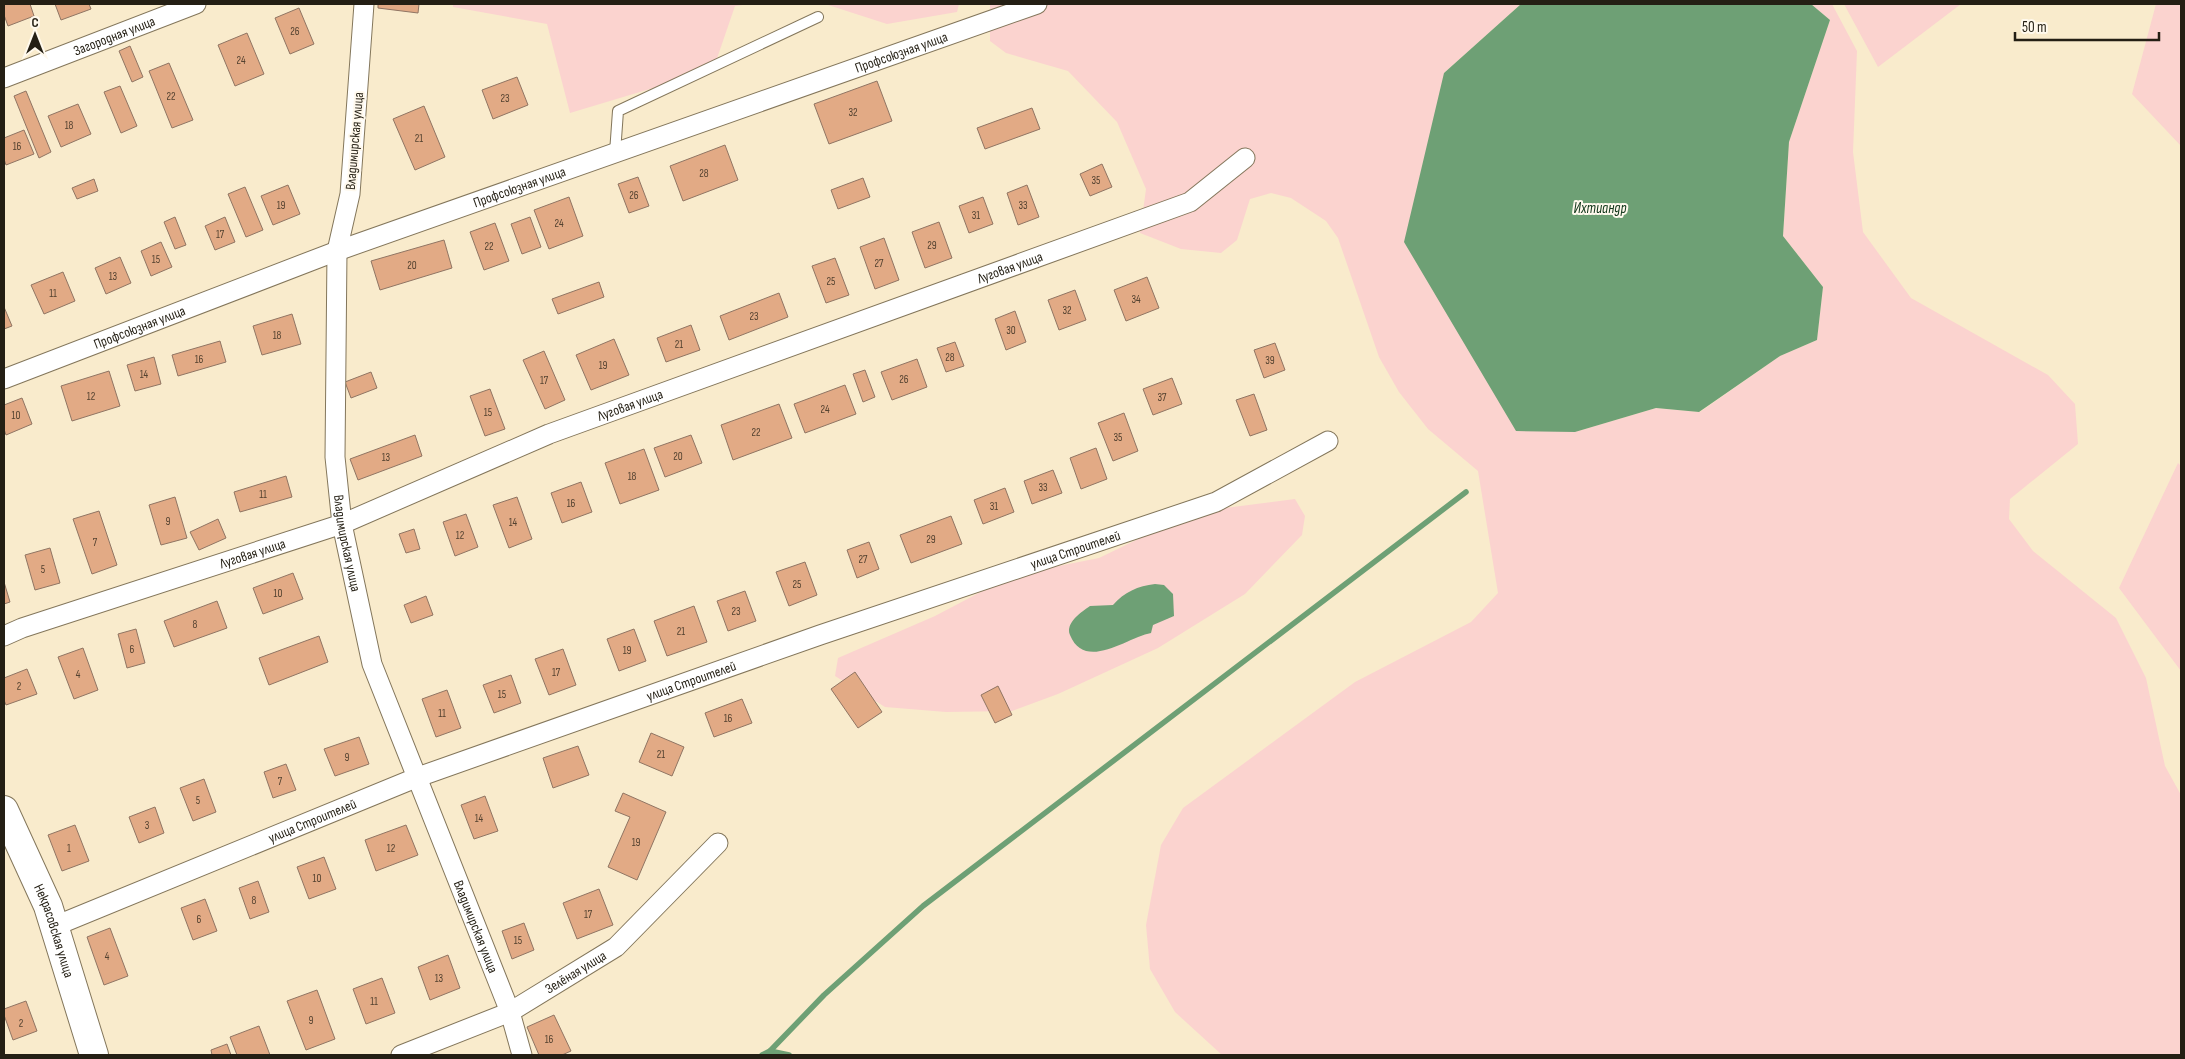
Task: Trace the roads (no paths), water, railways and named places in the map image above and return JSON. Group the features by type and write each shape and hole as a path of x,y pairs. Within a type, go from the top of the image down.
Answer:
{"street":[{"name":"Загородная улица","path":"4,78 196,4"},
{"name":"Владимирская улица","path":"364,4 350,194 337,251 335,457 342,524 372,664 510,1012 522,1055"},
{"name":"Профсоюзная улица","path":"4,378 337,251 1037,4"},
{"name":"Луговая улица","path":"4,636 31,625 342,524 549,434 1190,202 1245,158"},
{"name":"улица Строителей","path":"55,926 418,777 829,632 1216,502 1328,441"},
{"name":"Некрасовская улица","path":"4,810 48,906 94,1055"},
{"name":"Зелёная улица","path":"401,1055 510,1012 616,947 718,843"}],"lane":[{"path":"615,153 618,111 818,16"}],"water":[{"name":"Ихтиандр","path":"1521,4 1811,4 1830,20 1789,142 1783,236 1823,287 1817,340 1780,356 1699,412 1656,408 1575,432 1516,431 1404,242 1444,73"},
{"path":"1155,584 1164,585 1173,594 1174,616 1153,625 1151,633 1108,649 1096,652 1086,651 1077,646 1069,631 1072,622 1082,611 1090,606 1113,605 1132,590"}],"waterway":[{"path":"762,1055 770,1051 824,995 923,906 1466,492"},
{"path":"770,1051 789,1055"}]}
